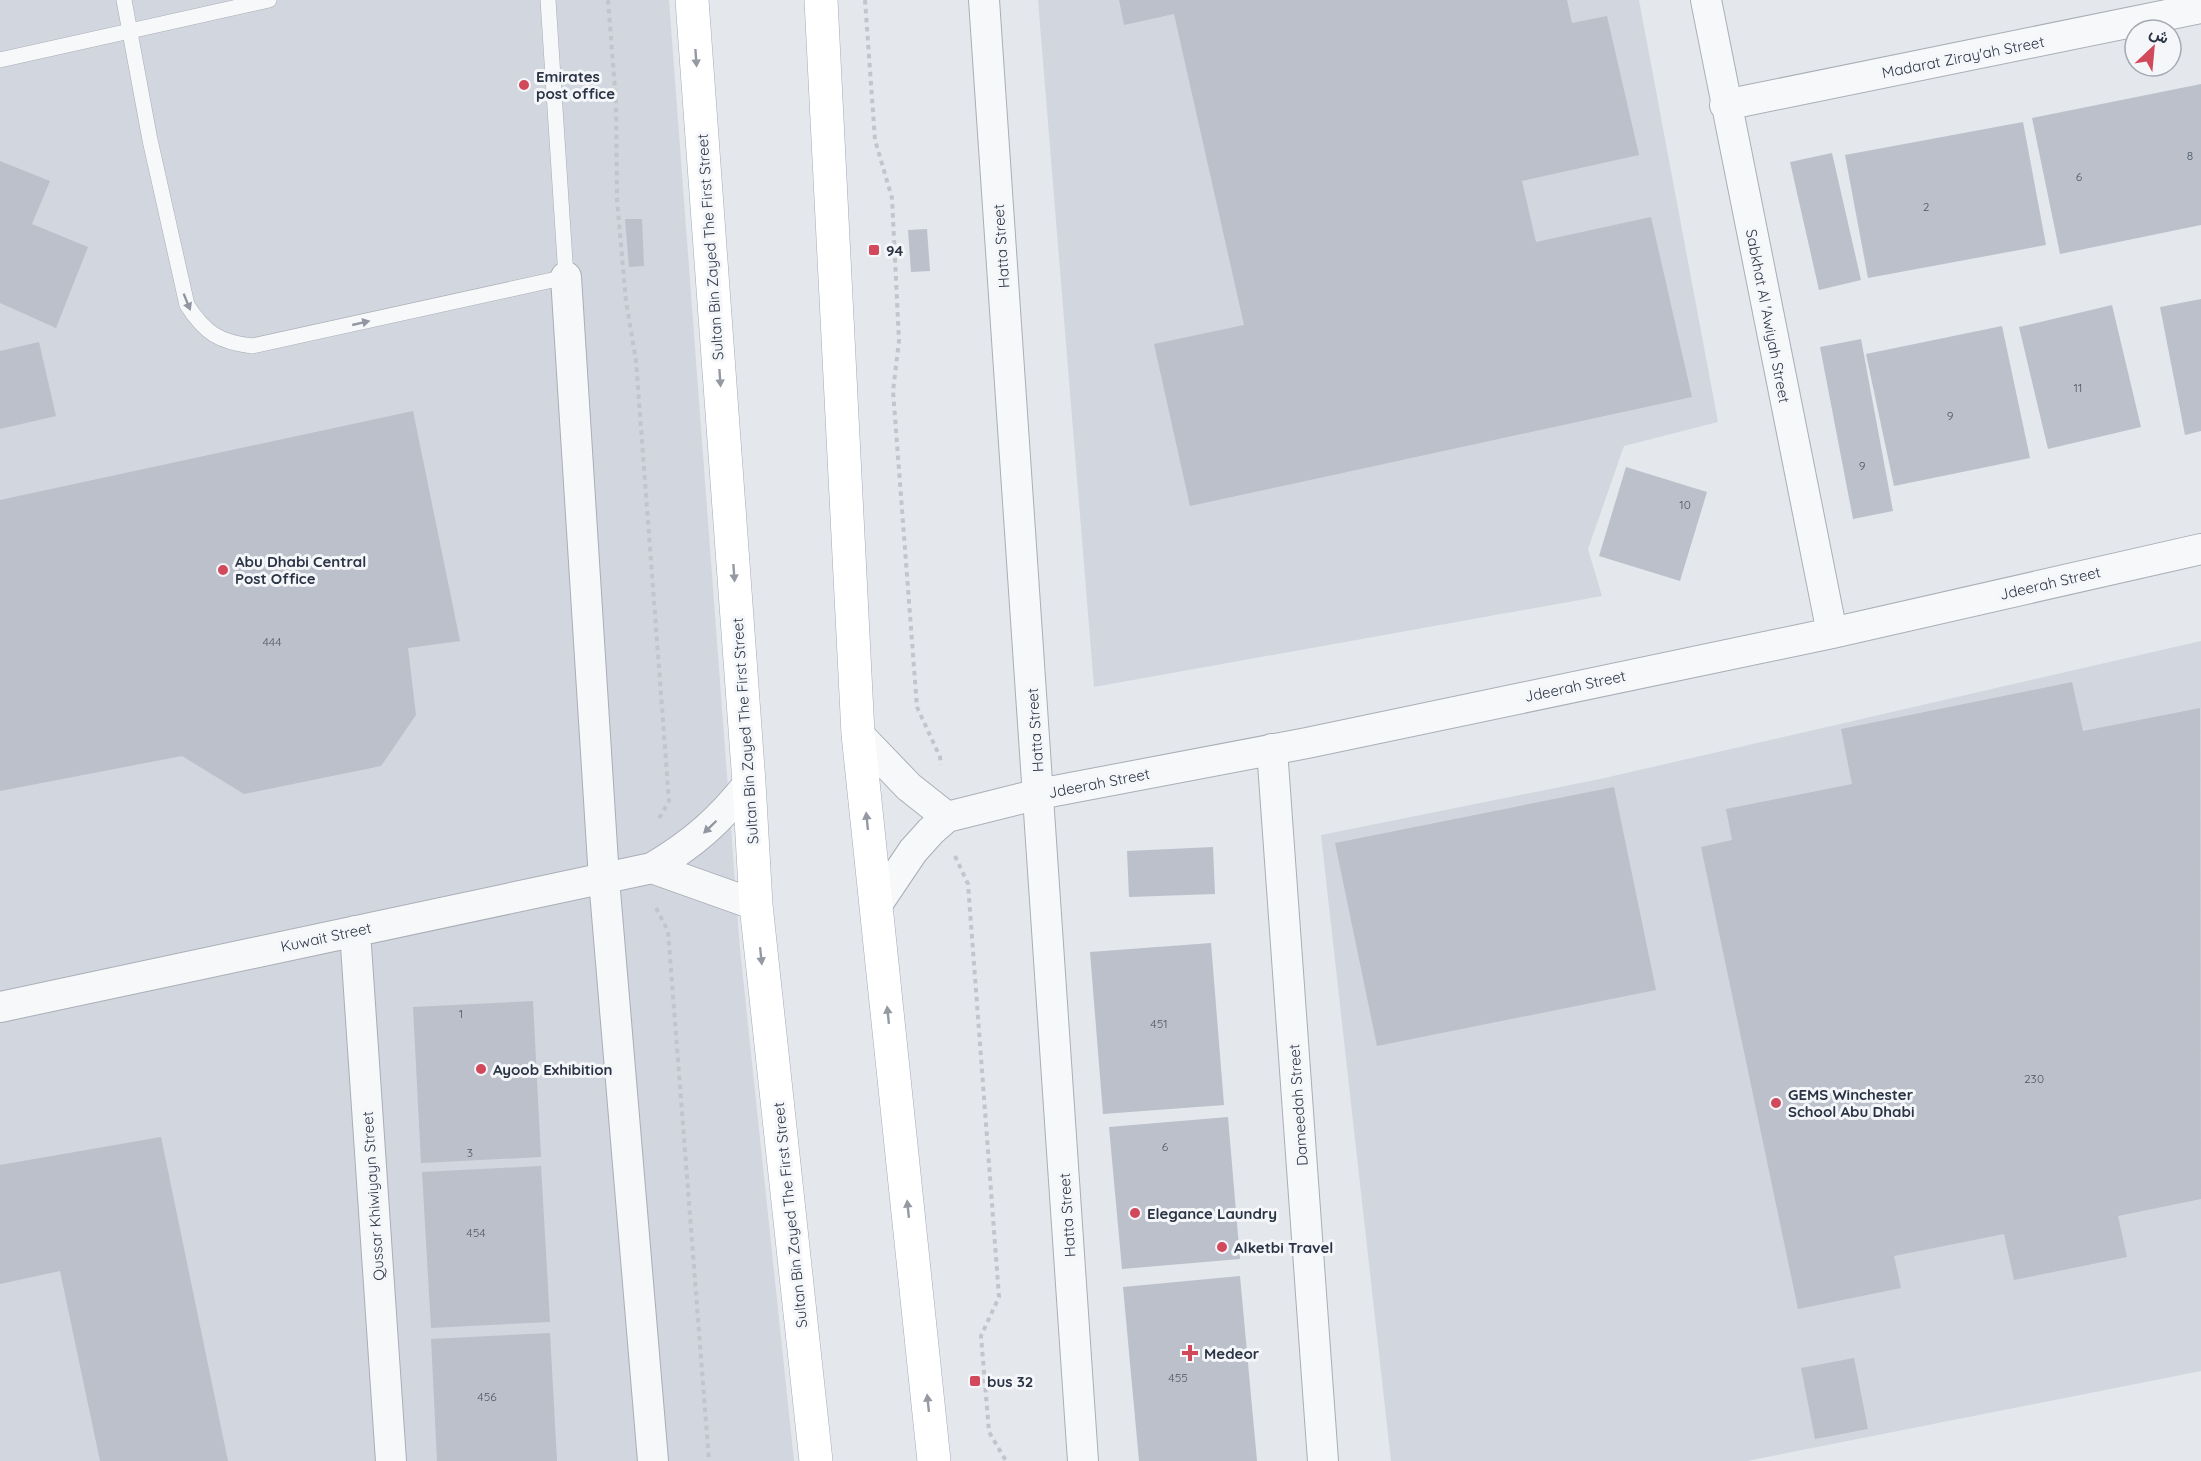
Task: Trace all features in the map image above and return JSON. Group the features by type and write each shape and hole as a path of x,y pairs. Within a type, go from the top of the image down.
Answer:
{"main road":[{"name":"Sultan Bin Zayed The First Street","path":"692,0 756,905 816,1461"},
{"path":"821,0 858,734 934,1461"}],"street":[{"name":"Hatta Street","path":"984,0 1083,1461"},
{"name":"Sabkhat Al 'Awiyah Street","path":"1706,0 1725,105 1832,633"},
{"name":"Madarat Ziray'ah Street","path":"1725,105 2201,8"},
{"path":"566,277 604,879 654,1461"},
{"name":"Jdeerah Street","path":"876,906 913,851 947,817 1039,794 1272,749 1832,633 2201,549"},
{"path":"858,734 909,787 947,817"},
{"name":"Dameedah Street","path":"1272,749 1323,1461"},
{"name":"Kuwait Street","path":"0,1007 652,868 680,852 706,832 749,783"},
{"path":"652,868 756,905"},
{"name":"Qussar Khiwiyayn Street","path":"355,931 391,1461"}],"lane":[{"path":"124,0 187,305 198,322 214,335 232,344 252,346 566,277 548,0"},
{"path":"0,60 269,0"}],"path":[{"path":"608,0 616,102 618,200 626,301 636,361 669,801 655,826"},
{"path":"865,0 875,140 892,198 899,341 893,392 917,707 940,757 941,768"},
{"path":"951,847 968,884 999,1298 981,1336 989,1432 1006,1461"},
{"path":"655,905 668,931 709,1461"}],"shaded area":[{"path":"0,0 669,0 740,949 794,1461 0,1461"},
{"path":"1038,0 1639,0 1718,422 1624,446 1588,549 1602,596 1094,687"},
{"name":"GEMS Winchester School Abu Dhabi","path":"2201,641 2201,1371 1747,1461 1391,1461 1321,835 1600,779"}],"building":[{"path":"1119,0 1567,0 1572,23 1607,16 1639,155 1522,181 1536,242 1651,217 1692,397 1190,506 1154,344 1244,325 1174,14 1124,25"},
{"path":"2201,84 2201,225 2060,254 2032,118"},
{"path":"2023,122 2046,245 1868,278 1845,155"},
{"path":"1832,153 1861,280 1819,290 1790,162"},
{"path":"0,161 50,181 32,224 88,247 56,328 0,303"},
{"path":"625,219 642,219 644,266 629,267"},
{"path":"927,229 930,271 911,272 908,230"},
{"path":"2201,299 2201,431 2185,435 2160,307"},
{"path":"2112,305 2141,427 2048,449 2019,327"},
{"path":"2002,326 2030,458 1894,486 1866,354"},
{"path":"1861,339 1893,511 1853,519 1820,347"},
{"path":"39,342 56,416 0,429 0,351"},
{"name":"Abu Dhabi Central Post Office","path":"413,411 460,641 408,648 416,715 381,766 244,794 182,756 0,791 0,500"},
{"path":"1626,467 1707,492 1680,581 1599,556"},
{"path":"2072,682 2083,731 2200,708 2201,1199 2118,1216 2127,1257 2014,1280 2004,1234 1894,1256 1901,1288 1798,1309 1701,847 1732,840 1726,809 1852,784 1841,729"},
{"path":"1614,787 1656,990 1377,1046 1335,843"},
{"path":"1213,847 1215,894 1129,897 1127,851"},
{"path":"1211,943 1224,1105 1103,1114 1090,952"},
{"path":"533,1001 541,1157 421,1163 413,1007"},
{"path":"1228,1117 1240,1259 1122,1269 1109,1127"},
{"path":"161,1137 228,1461 100,1461 60,1271 0,1284 0,1165"},
{"path":"541,1166 550,1322 431,1328 422,1172"},
{"name":"Medeor","path":"1240,1276 1257,1461 1139,1461 1123,1287"},
{"path":"550,1333 557,1461 437,1461 431,1339"},
{"path":"1854,1358 1868,1429 1815,1439 1801,1368"}],"place":[{"name":"Emirates post office","path":"524,85"},
{"name":"94","path":"874,250"},
{"name":"Abu Dhabi Central Post Office","path":"223,570"},
{"name":"Ayoob Exhibition","path":"481,1069"},
{"name":"GEMS Winchester School Abu Dhabi","path":"1776,1103"},
{"name":"Elegance Laundry","path":"1135,1213"},
{"name":"Alketbi Travel","path":"1222,1247"},
{"name":"Medeor","path":"1190,1353"},
{"name":"bus 32","path":"975,1381"}]}
